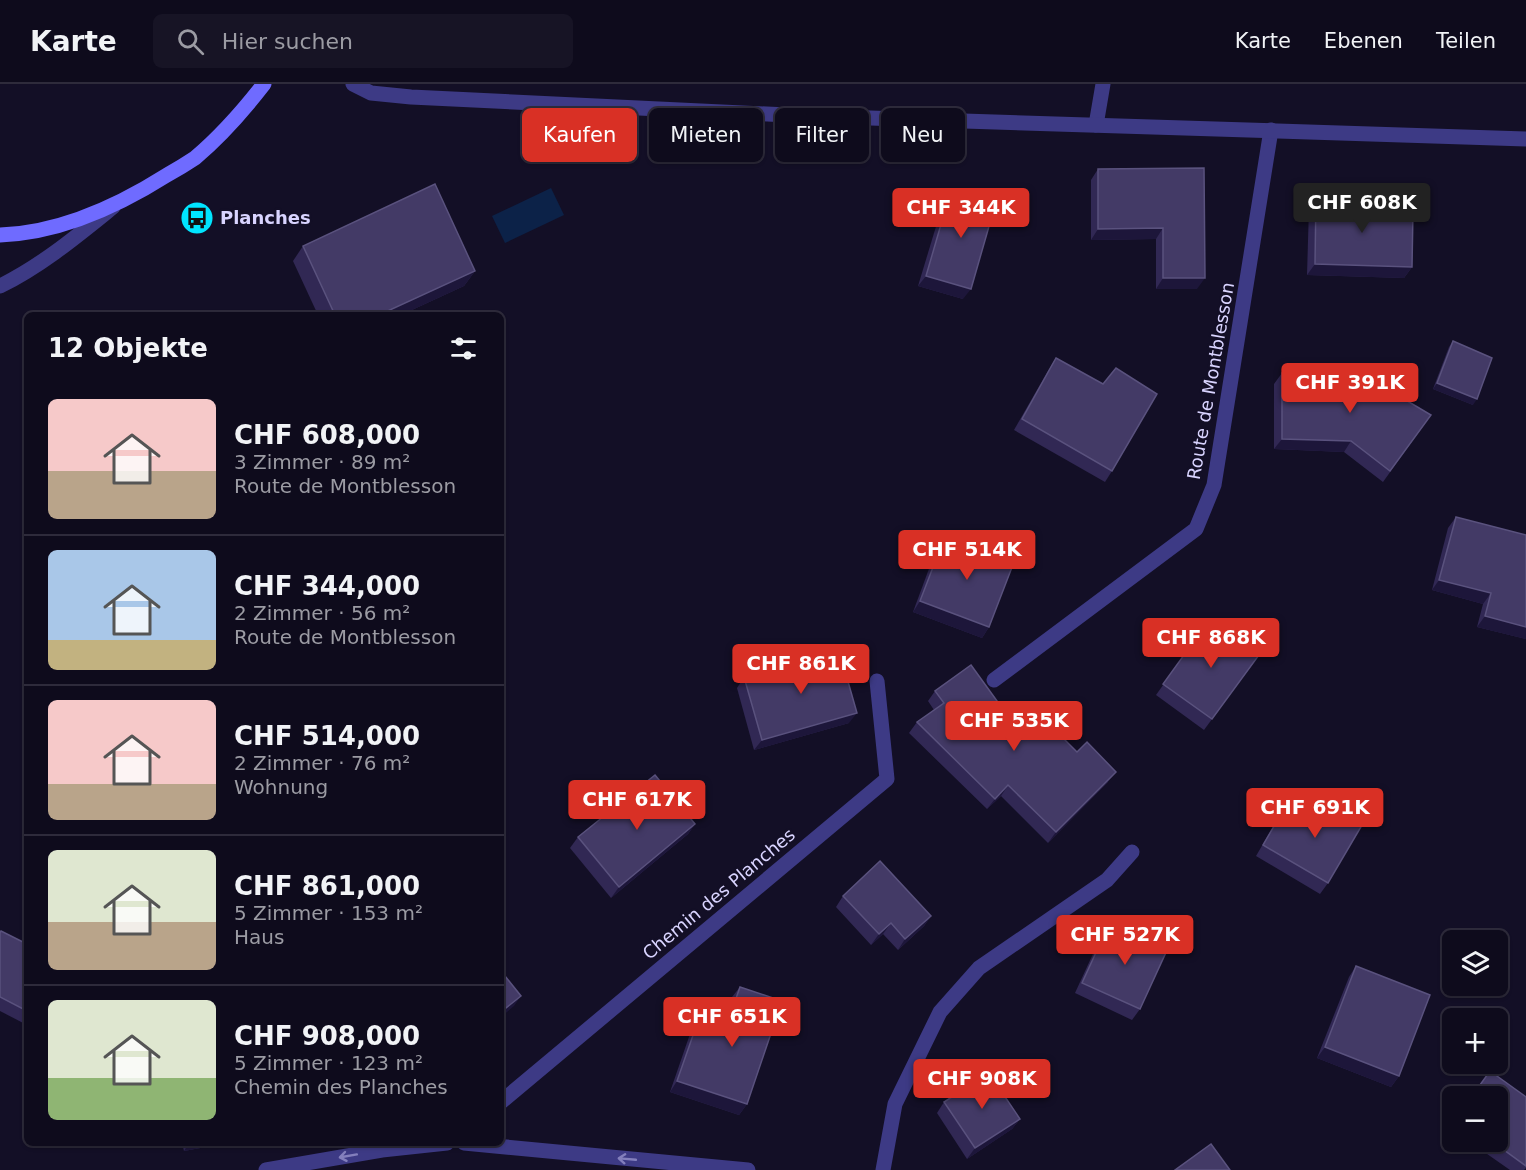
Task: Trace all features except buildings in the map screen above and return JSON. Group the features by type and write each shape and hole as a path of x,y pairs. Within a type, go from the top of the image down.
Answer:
{"street":[{"path":"0,235 18,234 76,220 120,202 194,159 240,114 264,84"},
{"path":"352,84 371,93 411,97 808,116 1526,139"},
{"path":"1096,125 1103,84"},
{"name":"Route de Montblesson","path":"994,680 1196,529 1214,485 1271,130"},
{"path":"0,286 18,277 72,240 120,202"},
{"name":"Chemin des Planches","path":"504,1099 886,779 877,681"},
{"path":"883,1170 895,1104 940,1012 979,968 1107,880 1132,852"},
{"path":"266,1170 419,1146"},
{"path":"496,1146 748,1170"}],"water":[{"path":"551,188 564,215 505,243 492,216"}],"place":[{"name":"Planches","path":"197,218"}]}
